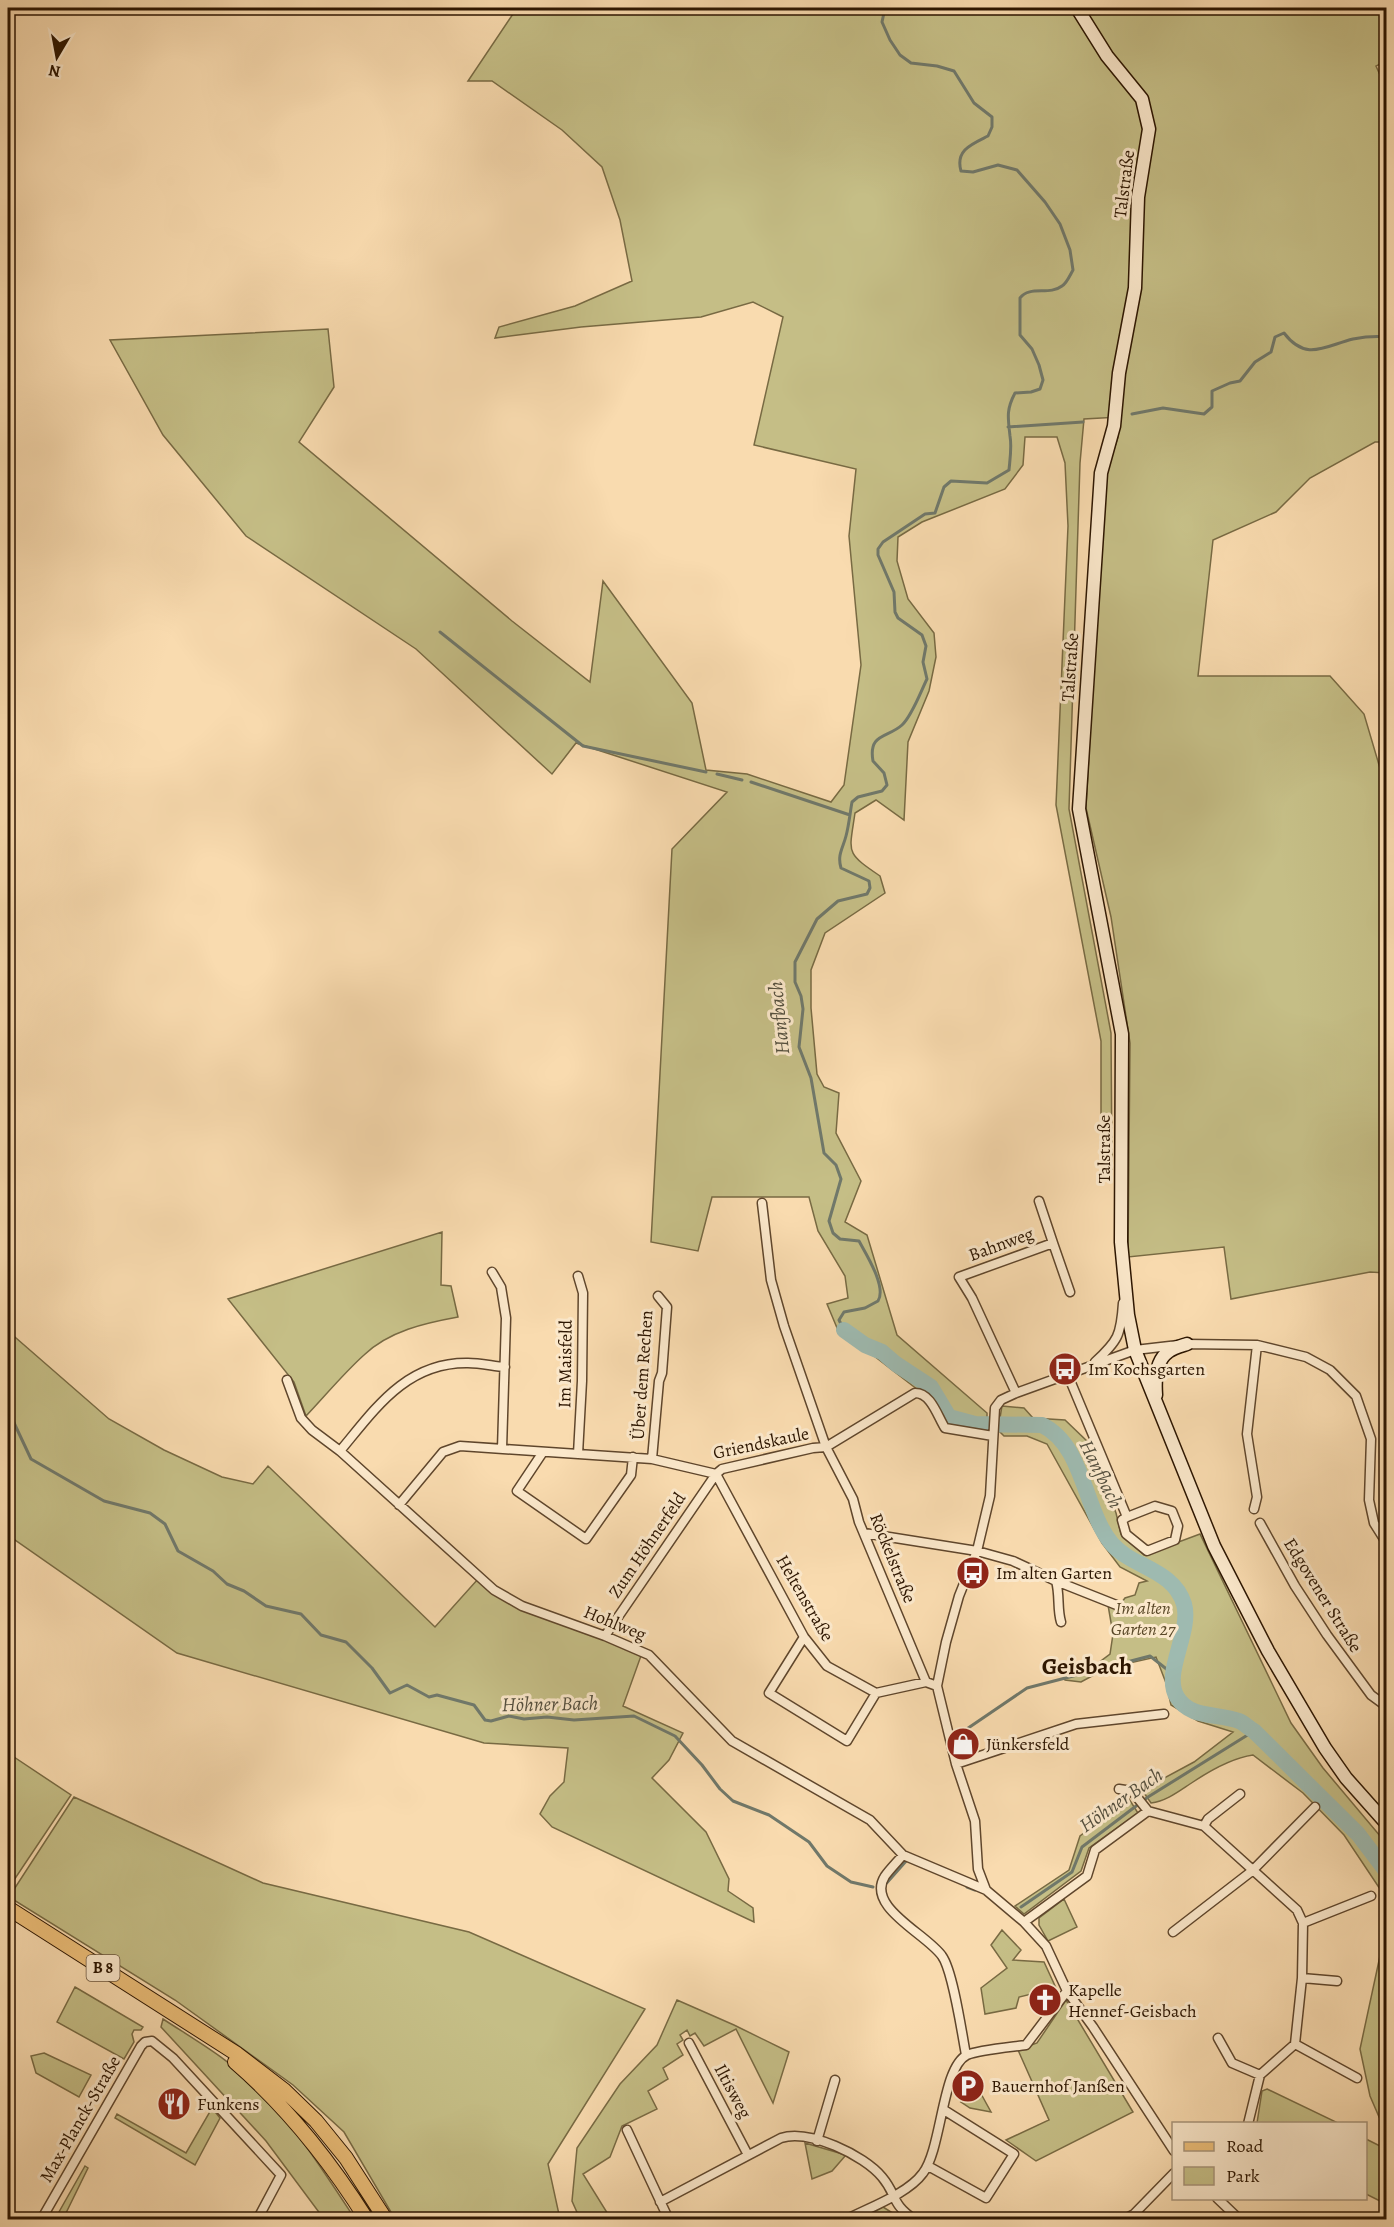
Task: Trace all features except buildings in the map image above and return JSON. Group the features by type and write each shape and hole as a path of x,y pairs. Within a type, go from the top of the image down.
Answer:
{"main road":[{"name":"Talstraße","path":"1077,8 1107,56 1142,99 1149,129 1138,197 1135,288 1119,374 1114,426 1101,473 1079,809 1122,1034 1122,1242 1128,1316 1136,1350 1214,1546 1268,1651 1325,1748 1346,1778 1386,1823"},
{"path":"1158,1408 1155,1384 1158,1364 1167,1352 1187,1344"},
{"name":"B 8","path":"8,1908 237,2054 284,2090 308,2112 358,2175 387,2220"},
{"name":"B 8","path":"197,2030 267,2090 312,2143 367,2220"}],"street":[{"name":"Bahnweg","path":"1039,1201 1070,1292"},
{"name":"Röckelstraße","path":"762,1203 771,1280 784,1326 826,1447 853,1499 864,1533 926,1682"},
{"name":"Bahnweg","path":"1016,1393 972,1298 959,1277 1053,1243"},
{"path":"492,1272 501,1287 506,1318 502,1449"},
{"name":"Im Maisfeld","path":"578,1276 583,1293 578,1454"},
{"path":"1092,1364 1113,1345 1118,1336 1124,1280"},
{"name":"Über dem Rechen","path":"652,1459 659,1381 663,1373 667,1307 658,1296"},
{"path":"986,1890 978,1869 975,1821 956,1764 937,1686 946,1642 959,1596 977,1551 990,1496 993,1417 995,1408 1001,1400 1067,1373 1136,1350 1187,1344 1257,1345 1306,1357 1330,1370 1356,1396 1371,1439 1369,1500 1374,1523 1386,1542"},
{"path":"1254,1509 1257,1497 1247,1434 1257,1345"},
{"path":"340,1451 385,1397 416,1374 439,1366 467,1363 505,1367"},
{"path":"1067,1373 1127,1517"},
{"name":"Hohlweg","path":"287,1380 301,1418 312,1430 340,1451 484,1581 522,1606 650,1655 732,1741 870,1820 903,1855 986,1890 1024,1922 1046,1946 1067,1991 1093,2026 1172,2149"},
{"path":"826,1447 915,1393 921,1393 927,1397 945,1428 993,1433"},
{"name":"Griendskaule","path":"399,1505 443,1452 460,1446 652,1459 716,1474 722,1469 826,1447"},
{"path":"543,1452 517,1491 586,1539 631,1475 633,1457"},
{"name":"Zum Höhnerfeld","path":"605,1636 716,1474"},
{"name":"Heltenstraße","path":"716,1474 804,1636 827,1666 876,1694"},
{"path":"1155,1506 1172,1511 1178,1526 1175,1540 1147,1551 1126,1534 1122,1520 1127,1517 1155,1506"},
{"name":"Edgovener Straße","path":"1260,1523 1295,1586 1327,1635 1371,1695 1386,1706"},
{"path":"864,1533 977,1551 1013,1561 1119,1606"},
{"path":"1056,1581 1061,1623"},
{"path":"804,1636 769,1693 847,1741 876,1694 926,1682 937,1686"},
{"path":"956,1764 1076,1724 1164,1714"},
{"path":"1119,1789 1132,1791 1146,1808 1204,1826 1297,1910 1303,1923 1302,1978 1295,2044 1260,2075 1248,2122"},
{"path":"1204,1826 1208,1819 1240,1794"},
{"path":"1024,1922 1087,1876 1095,1850 1146,1808"},
{"path":"1173,1932 1252,1871 1316,1808"},
{"path":"903,1855 884,1877 880,1891 884,1904 942,1956 949,1972 966,2055"},
{"path":"1303,1923 1371,1896"},
{"path":"1302,1978 1337,1981"},
{"path":"845,2220 915,2183 928,2166 944,2110 949,2080 966,2055 1026,2045 1067,1991"},
{"path":"1218,2038 1232,2063 1260,2075"},
{"name":"Max-Planck-Straße","path":"41,2220 141,2046 145,2042 152,2041 172,2058 281,2175 257,2220"},
{"name":"Iltisweg","path":"689,2043 748,2155"},
{"path":"1295,2044 1357,2078"},
{"path":"817,2141 835,2080"},
{"path":"928,2166 986,2198 1014,2154 944,2110"},
{"path":"627,2130 669,2220"},
{"path":"660,2202 788,2136 803,2136 852,2153 873,2167 890,2188 892,2196 902,2211 915,2220"},
{"path":"1123,2220 1134,2214 1172,2174"},
{"path":"1218,2200 1232,2216 1240,2220"}],"green space":[{"path":"517,8 1386,8 1386,61 1376,66 1386,88 1386,442 1375,442 1310,478 1276,512 1213,540 1198,676 1330,676 1364,714 1382,775 1380,819 1386,819 1386,1273 1370,1272 1231,1299 1224,1247 1128,1257 1130,1043 1111,917 1086,808 1104,480 1118,437 1119,417 1084,419 1080,463 1069,809 1111,1033 1112,1169 1101,1167 1101,1041 1056,805 1068,526 1065,463 1057,437 1025,437 1023,465 1005,489 922,522 898,537 897,561 908,599 934,633 936,657 929,691 908,742 904,820 876,800 855,813 851,837 852,851 860,862 880,876 885,893 825,933 811,970 811,1008 817,1074 824,1087 839,1093 836,1133 861,1181 845,1222 867,1235 897,1335 987,1413 987,1427 954,1424 931,1400 874,1356 840,1335 827,1304 848,1298 845,1276 818,1231 809,1197 712,1197 698,1251 651,1242 672,849 727,792 576,743 552,774 416,649 246,536 163,435 110,340 328,329 334,387 299,442 512,621 590,682 603,581 692,703 706,770 747,774 831,802 844,785 861,665 849,536 856,469 754,445 783,317 753,302 701,317 581,327 495,338 499,327 575,306 632,281 620,220 602,167 562,130 492,81 468,81"},
{"path":"442,1232 441,1285 451,1286 458,1317 408,1329 374,1347 306,1416 294,1382 228,1299"},
{"path":"8,1331 109,1419 164,1450 222,1477 253,1484 268,1466 435,1627 478,1579 493,1592 642,1653 623,1706 683,1733 669,1760 652,1778 706,1832 729,1879 728,1891 753,1908 754,1922 552,1827 540,1814 550,1796 564,1782 568,1748 484,1743 177,1653 8,1535"},
{"name":"Im alten Garten 27","path":"1002,1406 1024,1408 1033,1418 1065,1420 1090,1444 1116,1513 1121,1534 1144,1555 1200,1534 1291,1723 1323,1768 1386,1843 1386,1898 1344,1835 1303,1793 1253,1755 1222,1765 1173,1795 1151,1803 1142,1790 1194,1762 1233,1732 1198,1721 1171,1705 1156,1657 1107,1668 1081,1682 1065,1680 1061,1670 1090,1669 1110,1654 1113,1634 1108,1605 1119,1606 1125,1598 1135,1595 1139,1583 1147,1581 1120,1567 1102,1543 1047,1444 1027,1436 1004,1436 998,1430"},
{"path":"8,1753 71,1795 8,1889"},
{"path":"74,1797 263,1883 469,1932 645,2009 548,2164 560,2219 395,2219 344,2132 293,2085 175,2000 9,1897"},
{"path":"1129,1799 1138,1813 1089,1848 1081,1871 1024,1914 1015,1906 1069,1870 1080,1836"},
{"path":"1064,1899 1077,1927 1048,1941 1039,1925 1039,1918"},
{"path":"1386,1928 1386,2133 1370,2096 1360,2049"},
{"path":"1002,1930 1021,1950 1013,1960 1044,1962 1056,1988 1019,1997 1016,2008 985,2014 981,1988 1007,1968 991,1945"},
{"path":"75,1987 143,2027 141,2030 134,2030 132,2034 134,2042 124,2059 57,2022"},
{"path":"677,2000 789,2052 773,2103 736,2029 704,2046 695,2033 690,2036 687,2030 680,2035 683,2040 677,2044 683,2055 663,2068 668,2079 648,2091 657,2109 622,2126 610,2157 583,2174 611,2219 580,2219 572,2201 577,2148 620,2084 657,2045"},
{"path":"1066,2000 1133,2112 1036,2161 1006,2140 1049,2120 1018,2050 1037,2043"},
{"path":"163,2019 223,2059 256,2087 297,2134 355,2219 324,2219 266,2141 161,2027"},
{"path":"44,2053 91,2075 79,2097 36,2073 31,2056"},
{"path":"1267,2089 1336,2122 1257,2122 1262,2091"},
{"path":"980,2092 991,2112 970,2108 961,2102"},
{"path":"212,2108 220,2118 195,2165 115,2118 117,2114 186,2153"},
{"path":"1367,2140 1386,2149 1386,2204 1367,2194"},
{"path":"805,2143 846,2155 832,2171 812,2179"},
{"path":"85,2166 88,2168 63,2219 55,2219"},
{"path":"883,2207 899,2217 898,2219 860,2219"}],"waterway":[{"name":"Hanfbach","path":"844,1330 839,1320 844,1312 865,1308 878,1301 880,1288 878,1279 859,1241 840,1239 833,1233 829,1221 841,1179 836,1165 824,1153 811,1078 799,1047 803,1009 795,982 795,962 817,919 838,901 867,894 870,888 869,881 841,868 840,855 852,802 858,797 882,791 887,785 884,773 873,761 873,745 880,737 897,729 906,721 927,679 923,662 926,646 922,635 898,618 895,612 894,592 878,555 878,549 883,542 925,514 935,513 944,487 951,481 987,483 1009,470 1011,444 1008,414 1010,404 1015,393 1040,389 1043,380 1032,349 1020,335 1020,298 1029,292 1057,289 1065,283 1073,270 1070,250 1060,224 1045,202 1017,170 998,165 973,172 961,171 960,158 971,145 988,136 992,127 992,117 974,103 954,71 937,66 911,63 900,55 882,22 885,8"},
{"path":"1132,414 1163,408 1204,414 1212,407 1212,391 1240,381 1255,362 1271,352 1275,337 1284,333 1300,347 1316,350 1357,338 1386,337"},
{"path":"1008,427 1083,422"},
{"path":"440,632 583,746 706,772"},
{"path":"717,774 742,780"},
{"path":"751,782 850,815"},
{"name":"Hanfbach","path":"844,1330 865,1345 882,1352 931,1387 949,1417 975,1424 1042,1425 1056,1435 1067,1447 1095,1514 1112,1544 1131,1559 1162,1576 1179,1592 1184,1604 1185,1615 1173,1676 1173,1687 1177,1697 1189,1709 1239,1721 1254,1731 1358,1834 1386,1871"},
{"name":"Höhner Bach","path":"8,1410 31,1459 104,1501 150,1513 165,1524 178,1551 213,1571 227,1584 244,1591 266,1606 301,1614 321,1635 346,1642 372,1668 390,1693 407,1685 429,1697 437,1695 474,1705 485,1720 491,1721 509,1716 524,1719 547,1717 574,1720 634,1716 675,1736 733,1801 769,1815 809,1842 827,1866 851,1882 873,1887"},
{"name":"Höhner Bach","path":"955,1737 1027,1688 1150,1656 1174,1675"},
{"name":"Höhner Bach","path":"1021,1907 1072,1872 1082,1847 1148,1797 1254,1731"},
{"name":"Höhner Bach","path":"884,1886 907,1860"},
{"name":"Höhner Bach","path":"967,1887 975,1890"}],"place":[{"name":"Im Kochsgarten","path":"1065,1369"},
{"name":"Im alten Garten","path":"973,1573"},
{"name":"Jünkersfeld","path":"963,1744"},
{"name":"Kapelle Hennef-Geisbach","path":"1045,2000"},
{"name":"Bauernhof Janßen","path":"968,2086"},
{"name":"Funkens","path":"174,2104"}],"district":[{"name":"Geisbach","path":"1087,1666"}]}
